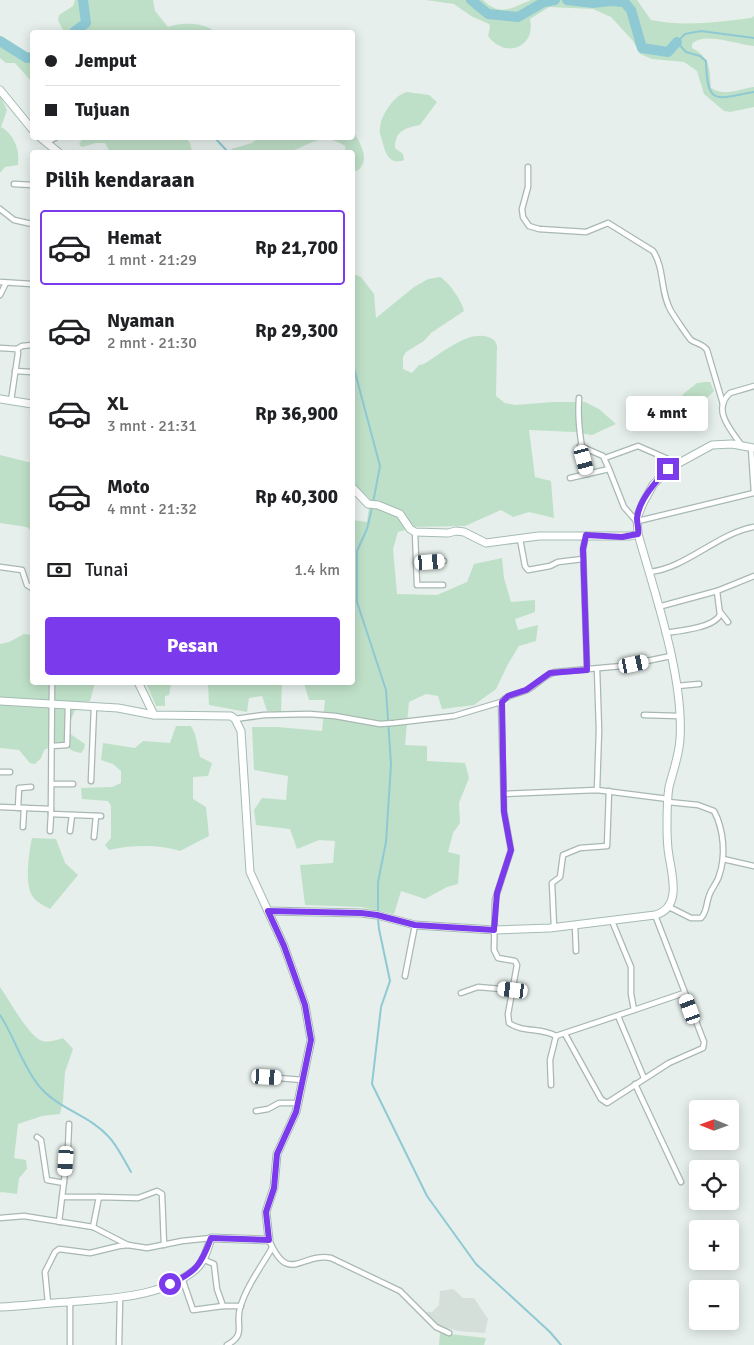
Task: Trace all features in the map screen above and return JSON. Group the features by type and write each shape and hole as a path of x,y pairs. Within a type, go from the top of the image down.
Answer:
{"street":[{"path":"0,90 30,127"},
{"path":"44,140 56,150"},
{"path":"528,166 528,187 522,209 523,217 529,226 539,229 586,232 608,223 653,251 658,262 671,310 687,336 692,341 705,346 723,404 724,418 742,446"},
{"path":"14,184 30,185"},
{"path":"0,209 14,220 30,224"},
{"path":"0,282 30,284"},
{"path":"0,295 6,283"},
{"path":"0,348 16,349 30,346"},
{"path":"11,401 18,355 16,349"},
{"path":"16,371 30,372"},
{"path":"723,404 730,393 754,386"},
{"path":"579,398 580,446 588,474"},
{"path":"0,399 30,404"},
{"path":"268,911 380,915 415,925 494,930 554,928 612,921 656,915 669,907 673,886 667,838 668,800 678,758 680,738 677,686 671,656 638,534 638,523 643,503 653,485 668,469 677,463 712,445 725,444 752,448 754,493 638,523"},
{"path":"580,446 605,458 624,507 638,523"},
{"path":"605,458 638,446 677,463"},
{"path":"570,478 609,469"},
{"path":"355,490 368,504 378,505 400,514 410,529 415,532 464,532 486,543 520,538 586,535 622,537 638,534"},
{"path":"649,572 665,570 697,551 754,527"},
{"path":"415,532 418,585 443,585"},
{"path":"586,535 583,544 583,559 587,670"},
{"path":"520,538 525,566 528,570 550,566 558,562 583,559"},
{"path":"416,563 444,561"},
{"path":"0,575 0,567 22,570 27,585 30,587"},
{"path":"658,607 717,591 754,576"},
{"path":"665,634 699,627 715,621 720,615 717,591"},
{"path":"720,611 728,622"},
{"path":"235,719 264,715 309,714 335,716 380,724 454,716 502,702 508,696 526,690 550,673 622,666 671,656"},
{"path":"597,669 599,730 597,790"},
{"path":"677,686 699,684"},
{"path":"50,831 52,685"},
{"path":"139,685 154,715"},
{"path":"0,701 118,708 154,715 231,716 235,719 241,731 248,866 284,946 308,1019 311,1040 298,1103 289,1129 277,1154 274,1188 266,1212 269,1240 280,1260 290,1265 322,1258 331,1258 400,1291 430,1322 449,1333"},
{"path":"502,702 505,820 511,850 497,893 494,930 496,956 516,963 508,1014 509,1023 516,1027 546,1031 556,1036 684,993"},
{"path":"52,746 67,745 68,706"},
{"path":"90,780 94,707"},
{"path":"644,715 679,716"},
{"path":"0,772 10,772"},
{"path":"52,784 74,784"},
{"path":"18,808 19,788 31,787"},
{"path":"504,794 597,790 698,805 714,811 720,832 723,859 719,876 708,898 706,911 701,918 691,918 669,907"},
{"path":"554,928 552,883 560,877 563,855 580,848 607,846 609,791"},
{"path":"0,807 98,816 94,837"},
{"path":"23,827 24,808"},
{"path":"70,831 72,814"},
{"path":"723,859 754,866"},
{"path":"565,1034 604,1103 611,1102 644,1078 685,1054 703,1048 704,1042 656,915"},
{"path":"612,921 631,967 631,994 634,1010"},
{"path":"405,976 415,925"},
{"path":"575,925 576,951"},
{"path":"460,993 478,987 513,990"},
{"path":"618,1016 644,1078"},
{"path":"551,1085 550,1060 556,1036"},
{"path":"267,1077 302,1080"},
{"path":"635,1084 681,1182"},
{"path":"256,1111 268,1109 279,1103 298,1103"},
{"path":"59,1222 69,1124"},
{"path":"37,1137 41,1140 47,1180 64,1183"},
{"path":"62,1197 138,1198 158,1191 160,1192 164,1245"},
{"path":"93,1227 99,1197"},
{"path":"0,1218 24,1216 93,1227 128,1245 147,1248 182,1241 211,1238 269,1240"},
{"path":"0,1307 120,1298 156,1289 182,1278 196,1269 211,1238"},
{"path":"48,1303 45,1272 54,1252 60,1249 90,1253 128,1245"},
{"path":"227,1345 237,1339 239,1335 240,1306 272,1248"},
{"path":"202,1259 214,1264 217,1289 223,1306"},
{"path":"182,1278 193,1310 240,1306"},
{"path":"119,1345 120,1298"},
{"path":"70,1302 70,1345"}],"shaded area":[{"path":"453,1289 463,1298 474,1298 488,1319 485,1333 458,1331 437,1325 424,1314 425,1312 432,1312 439,1305 440,1291"}],"green space":[{"path":"75,0 153,0 155,11 168,27 180,24 193,24 205,26 212,30 63,30 58,20 59,15 73,6"},
{"path":"426,0 483,0 501,10 512,8 531,0 637,0 651,20 676,23 713,22 751,18 754,16 754,46 722,40 704,39 697,40 692,44 692,48 706,60 711,88 716,91 732,92 754,87 754,107 730,112 724,111 704,94 697,71 684,62 652,59 640,54 633,41 611,17 593,9 549,7 530,19 531,29 524,43 518,47 510,48 495,43 488,36 489,24 471,16 454,4"},
{"path":"0,45 24,59 30,60 30,80 15,63 6,63 0,58"},
{"path":"407,92 429,95 437,102 420,125 406,129 399,134 395,148 403,154 404,160 395,161 388,157 386,153 381,136 381,123 393,101"},
{"path":"0,96 7,110 1,127 10,134 16,144 18,165 5,167 0,173"},
{"path":"355,134 364,156 364,162 357,171 355,170 355,150 346,150 345,146 332,140 355,140"},
{"path":"82,140 188,140 192,150 109,150 105,143 96,143 82,147 79,144"},
{"path":"256,140 320,140 293,150 231,149 252,143"},
{"path":"355,275 361,277 374,294 376,318 414,287 428,279 440,277 444,279 461,302 464,311 406,352 403,357 403,369 412,373 419,365 424,364 459,342 478,336 487,337 495,341 497,346 496,396 505,403 515,405 585,402 599,409 616,424 592,435 574,432 529,430 535,477 551,481 554,518 529,512 513,517 501,510 465,526 415,527 398,532 393,549 397,594 437,595 467,582 474,564 502,558 504,578 511,602 535,600 535,612 515,619 518,630 538,625 536,641 519,646 496,689 474,705 442,709 438,696 426,694 409,702 405,745 427,746 427,761 465,763 469,778 459,803 460,823 453,833 448,852 460,855 458,884 447,887 425,899 401,891 394,914 361,907 305,905 300,865 333,863 335,841 319,840 297,849 290,829 256,825 254,810 262,798 286,800 288,776 254,770 252,727 322,731 325,700 309,700 305,685 355,685 355,520 367,522 370,499 355,486"},
{"path":"710,382 714,391 708,397 692,403 682,395 697,383"},
{"path":"0,455 30,462 30,529 27,527 0,523"},
{"path":"24,634 30,635 30,685 94,685 90,701 80,705 70,723 69,733 85,744 81,753 65,745 58,744 44,750 41,758 35,764 30,763 19,750 0,748 0,644 9,642"},
{"path":"147,685 171,685 169,695 165,696 165,706 156,706"},
{"path":"208,685 282,685 281,712 267,711 262,696 249,698 247,712 209,705"},
{"path":"176,726 191,726 195,734 200,757 212,763 208,776 193,777 193,799 206,807 209,836 180,851 163,847 145,846 109,850 105,845 111,838 111,806 108,801 82,799 81,788 112,787 121,783 121,771 113,764 101,760 103,743 135,748 143,741 170,743"},
{"path":"32,838 56,839 65,863 78,875 50,909 36,901 30,892 28,868"},
{"path":"0,987 35,1036 46,1042 63,1038 73,1049 65,1072 60,1114 42,1116 18,1124 14,1158 26,1160 27,1169 19,1178 17,1194 0,1193"},
{"path":"440,1333 486,1338 484,1345 439,1345"}],"waterway":[{"path":"77,30 86,23 83,0"},
{"path":"471,0 488,14 518,17 544,2 555,0"},
{"path":"567,0 593,3 624,2 631,10 642,48 668,52 677,42"},
{"path":"754,38 701,31 685,34 677,42 686,52 700,56 706,61 709,87 716,96 723,97 754,92"},
{"path":"0,41 27,58 30,57"},
{"path":"217,140 226,150"},
{"path":"355,372 380,466 373,503"},
{"path":"372,508 367,529 357,551 357,602 386,690 391,764 386,842 378,882 378,914"},
{"path":"378,919 390,981 381,1007 372,1084 427,1196 476,1264 550,1332 561,1345"},
{"path":"0,1015 39,1086 55,1101 92,1123 108,1136 131,1172"}],"route":[{"path":"170,1284 196,1269 211,1238 269,1240 266,1212 274,1188 277,1154 296,1112 303,1071 311,1040 305,1005 284,946 268,911 361,913 377,915 415,925 494,930 497,893 509,861 511,850 504,812 502,702 508,696 534,686 550,673 587,670 583,549 586,535 622,537 638,534 637,518 643,503 653,485 668,469"}]}
